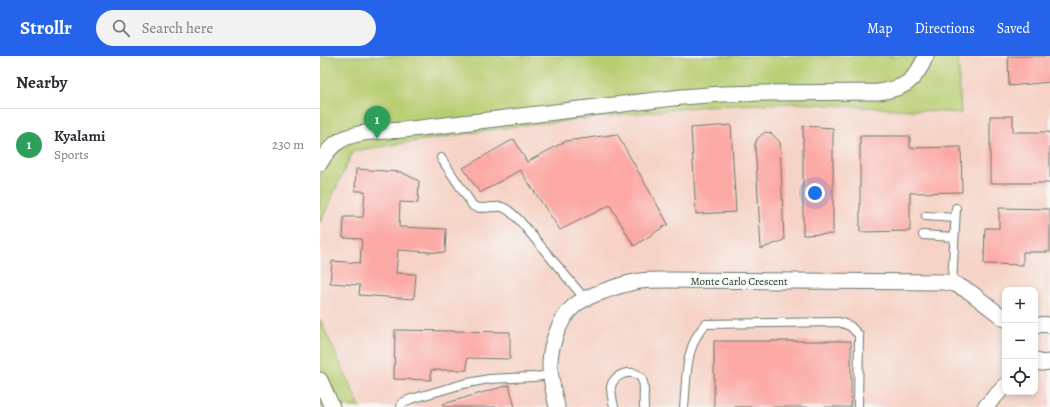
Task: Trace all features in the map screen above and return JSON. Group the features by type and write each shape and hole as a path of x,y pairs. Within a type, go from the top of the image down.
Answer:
{"street":[{"path":"320,163 330,148 341,140 352,135 370,132 403,130 696,96 737,93 891,91 900,88 914,78 926,56"},
{"name":"Monte Carlo Crescent","path":"557,407 550,361 558,330 566,315 574,306 585,299 614,287 639,281 944,282 955,284 970,292 1002,317"},
{"path":"1038,324 1050,325"},
{"path":"1038,362 1041,363 1050,362"},
{"path":"320,380 332,407"},
{"path":"985,407 1002,389"}],"lane":[{"path":"441,158 473,206 479,208 503,207 508,210 520,221 585,299"},
{"path":"952,284 956,208"},
{"path":"926,216 955,218"},
{"path":"923,235 954,237"},
{"path":"684,407 689,354 699,331 706,324 839,322 850,326 859,335 858,407"},
{"path":"614,407 611,387 615,379 622,374 633,372 643,381 644,407"},
{"path":"401,407 402,403 411,399 463,384 497,378 551,375"}],"shaded area":[{"path":"958,56 1050,56 1050,407 360,407 320,319 320,223 353,151 516,126 707,106 797,103 961,112"}],"green space":[{"path":"320,56 958,56 961,113 797,103 707,106 516,126 353,151 320,223"},
{"path":"320,319 360,407 320,407"}],"building":[{"path":"1008,56 1050,56 1050,82 1009,86"},
{"path":"990,116 1013,116 1013,132 1050,132 1050,183 990,183"},
{"path":"731,125 736,212 696,214 691,128"},
{"path":"803,126 833,128 833,234 803,235"},
{"path":"765,132 771,133 780,142 784,240 761,249 755,145 757,139"},
{"path":"617,134 668,224 634,246 610,205 560,230 520,170 480,193 463,168 514,139 527,162 566,141"},
{"path":"860,136 910,136 910,148 961,147 962,192 910,193 910,231 860,232"},
{"path":"356,169 401,172 419,181 418,203 400,202 399,227 446,229 445,253 398,250 396,273 416,274 414,299 359,295 360,285 330,283 332,261 360,263 362,239 343,238 344,217 363,217 365,191 355,191"},
{"path":"999,208 1050,209 1050,252 1023,252 1023,265 984,264 985,228 999,228"},
{"path":"395,330 510,332 510,359 467,358 467,370 431,370 431,380 394,379"},
{"path":"714,341 851,341 851,407 714,407"},
{"path":"509,385 515,407 443,407 443,404"}],"place":[{"name":"Kyalami","path":"377,139"}]}
